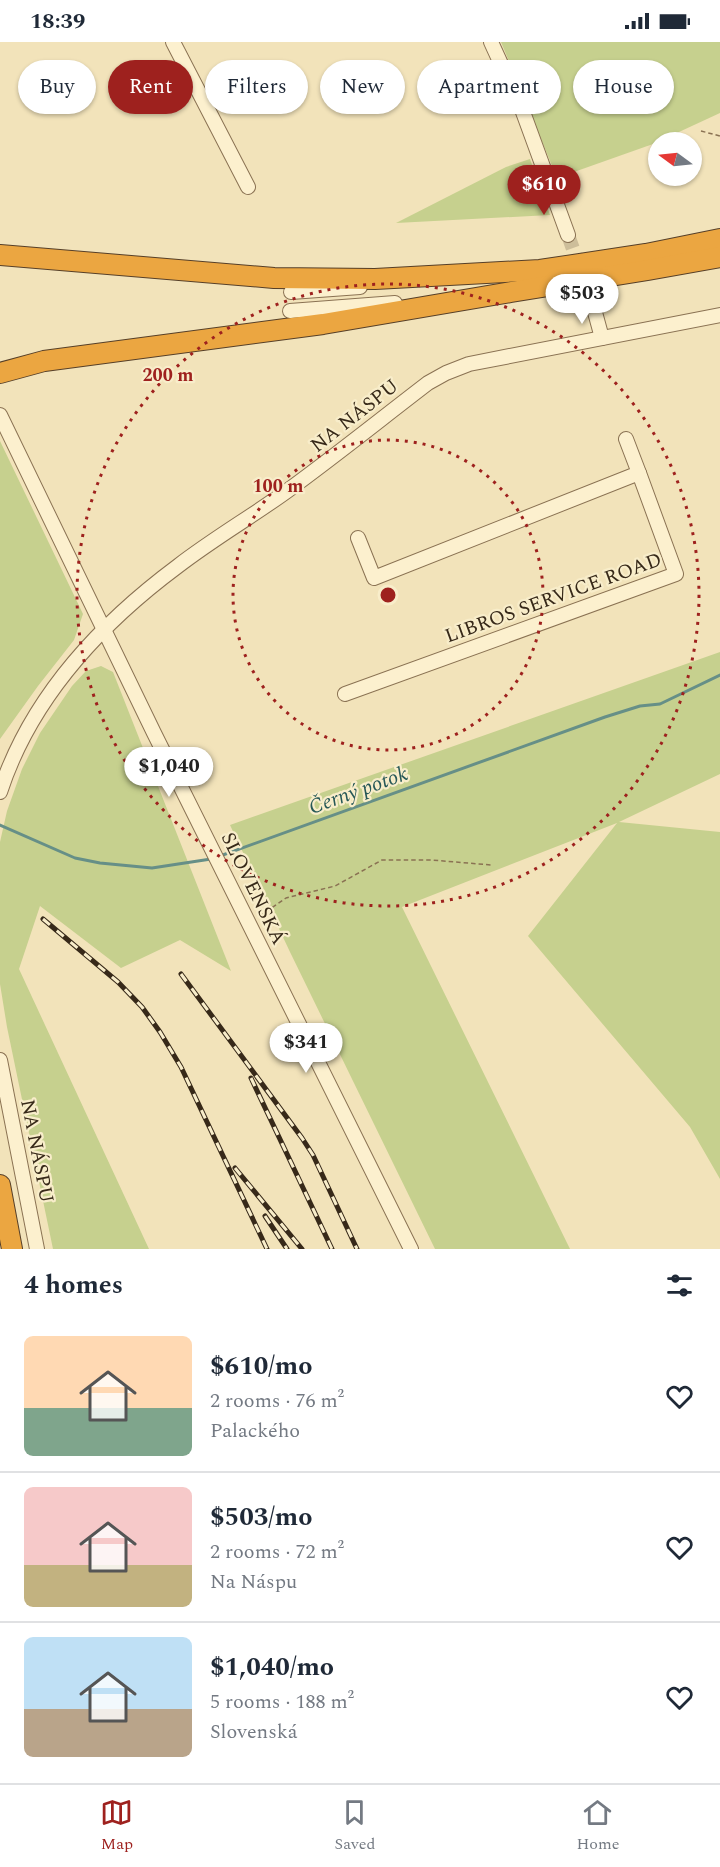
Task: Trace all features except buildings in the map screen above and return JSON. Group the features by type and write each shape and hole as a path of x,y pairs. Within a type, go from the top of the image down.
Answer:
{"highway":[{"path":"0,373 64,358 323,324 587,263 720,239"},
{"path":"0,255 274,278 511,282 595,279 720,257"},
{"path":"0,1185 12,1249"}],"street":[{"path":"173,42 248,186"},
{"path":"491,42 524,112 568,235"},
{"path":"291,292 400,284 511,282"},
{"path":"290,311 402,303 511,282"},
{"path":"593,305 602,338"},
{"name":"NA NÁSPU","path":"1,788 20,742 40,706 66,670 105,629 178,565 286,492 436,378 469,364 720,315"},
{"name":"SLOVENSKÁ","path":"0,415 158,741 411,1249"},
{"path":"358,538 374,578 639,473 626,439"},
{"name":"LIBROS SERVICE ROAD","path":"345,694 676,574 639,473"},
{"name":"NA NÁSPU","path":"0,1060 38,1249"}],"path":[{"path":"702,131 720,136"},
{"path":"249,923 286,898 335,886 382,860 431,860 492,865"}],"green space":[{"path":"501,42 720,42 720,113 679,132 648,132 648,146 557,178 531,114 561,114 561,60 508,60"},
{"path":"530,159 550,215 396,223 506,167"},
{"path":"0,441 83,614 74,640 0,739"},
{"path":"720,652 720,774 619,822 720,832 720,1179 690,1127 528,936 617,823 402,907 570,1249 435,1249 230,825"},
{"path":"101,666 113,672 231,971 180,940 121,968 40,906 19,969 149,1249 53,1249 0,984 0,842 7,811 22,769 40,733 72,686 86,671"}],"waterway":[{"name":"Černý potok","path":"220,856 605,717 640,706 660,704 720,675"},
{"name":"Černý potok","path":"0,825 75,858 100,863 152,868 211,859"}],"tunnel":[{"path":"568,235 593,305"}],"railway":[{"path":"43,919 118,982 142,1007 160,1032 181,1067 267,1249"},
{"path":"181,974 313,1155 357,1249"},
{"path":"251,1078 332,1249"},
{"path":"235,1168 302,1249"},
{"path":"265,1216 287,1249"}]}
